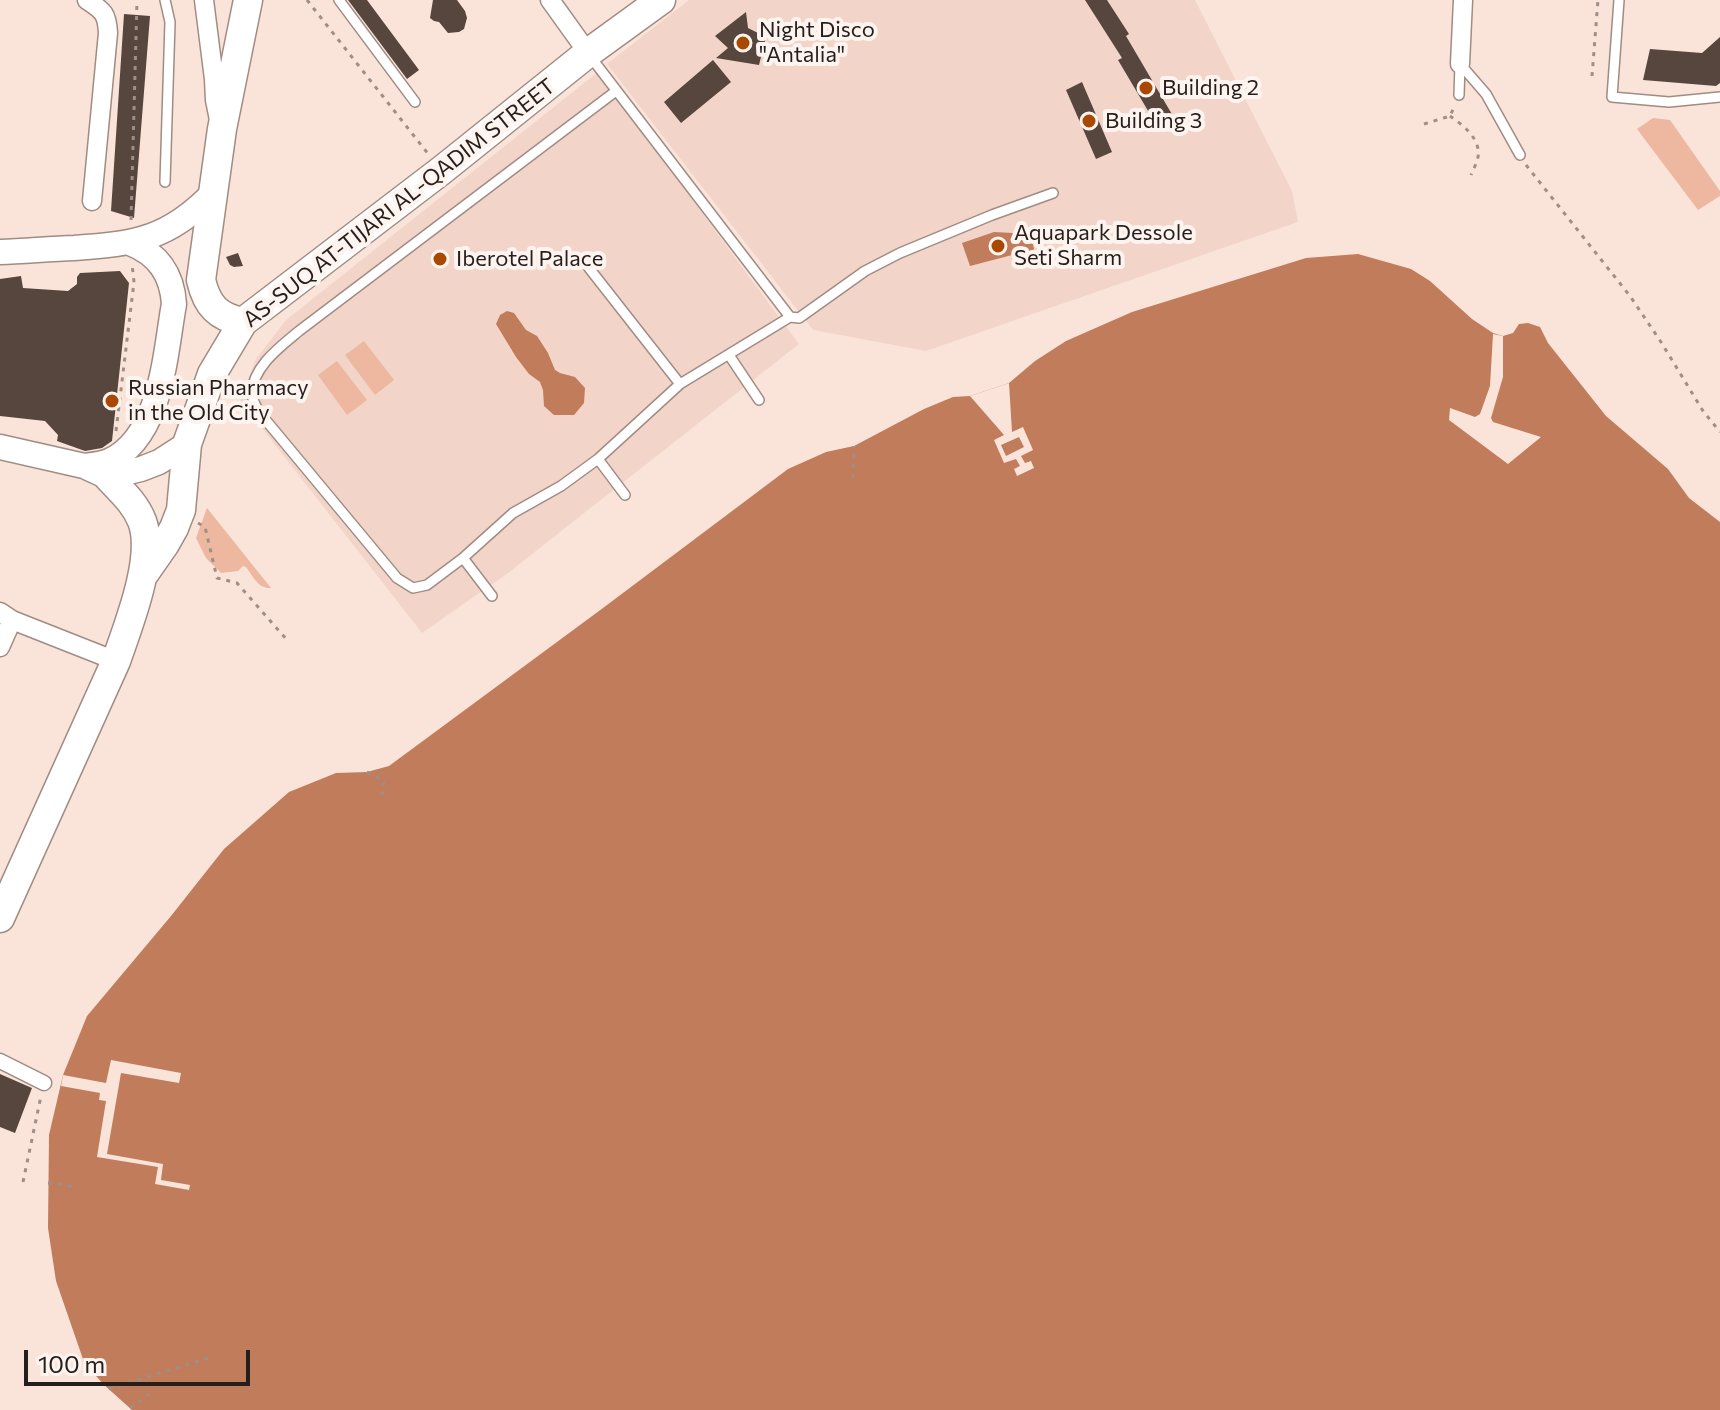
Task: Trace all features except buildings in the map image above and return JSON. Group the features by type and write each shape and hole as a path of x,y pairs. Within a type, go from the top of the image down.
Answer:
{"main road":[{"path":"243,322 227,319 219,313 207,298 201,280 222,129 248,0"},
{"name":"AS-SUQ AT-TIJARI AL-QADIM STREET","path":"181,510 187,444 212,374 243,322 442,170 588,53 661,0"},
{"path":"0,252 130,243 174,226 213,193"},
{"path":"96,472 130,445 148,420 157,397 174,304 173,293 159,261 130,243"},
{"path":"0,447 96,472 141,469 159,462 187,444"},
{"path":"0,918 116,661 142,577 146,545 143,524 129,500 96,472"},
{"path":"142,577 165,544 181,510"}],"street":[{"path":"87,0 103,11 108,33 92,201"},
{"path":"204,0 213,89 222,129"},
{"path":"550,0 588,53"},
{"path":"1460,64 1463,0"},
{"path":"0,647 6,616 116,661"},
{"path":"0,1061 44,1083"}],"lane":[{"path":"165,0 170,22 165,182"},
{"path":"339,0 415,102"},
{"path":"1619,0 1612,97 1669,102 1720,97"},
{"path":"588,53 790,317"},
{"path":"1459,95 1460,64"},
{"path":"1460,64 1486,94 1520,155"},
{"path":"616,91 299,331 260,370 251,397 259,412 397,578 413,588 422,587 463,558 513,513 561,486 598,459 680,384 790,317 799,318 865,271 900,253 1053,193"},
{"path":"589,268 680,384"},
{"path":"729,355 759,400"},
{"path":"598,459 625,495"},
{"path":"463,558 492,596"}],"path":[{"path":"307,0 442,170"},
{"path":"1592,76 1598,0"},
{"path":"1424,124 1450,116 1459,95"},
{"path":"1450,116 1465,126 1475,141 1479,154 1471,175"},
{"path":"1520,155 1539,184 1630,296 1697,402 1720,432"},
{"path":"853,478 854,446"},
{"path":"181,510 205,527 217,578 237,583 287,640"},
{"path":"367,772 384,781 383,793 378,797"},
{"path":"23,1182 44,1083"},
{"path":"48,1183 78,1187"},
{"path":"109,1389 208,1358"},
{"path":"130,1408 149,1394"}],"shaded area":[{"path":"689,0 1195,0 1292,191 1298,222 926,351 813,330 607,64"},
{"path":"598,72 799,344 508,573 422,633 240,400 256,359 286,320"},
{"path":"1653,118 1670,120 1720,191 1720,196 1698,210 1637,129"},
{"name":"Aquapark Dessole Seti Sharm","path":"994,232 1013,233 1032,240 1034,249 1025,260 1012,255 970,266 962,243"},
{"path":"1358,254 1411,269 1493,333 1503,336 1513,333 1519,324 1540,327 1548,343 1606,416 1668,469 1689,498 1720,522 1720,1410 132,1410 103,1384 84,1362 56,1281 48,1228 49,1135 63,1075 87,1016 224,849 289,792 336,773 367,772 389,766 788,469 826,452 854,446 953,397 970,396 1009,383 1066,341 1132,312 1306,258"},
{"path":"507,311 514,313 526,330 537,336 555,370 575,377 585,388 584,403 574,415 554,415 544,406 540,382 516,357 496,324 500,315"},
{"path":"364,341 394,380 375,395 345,355"},
{"path":"337,361 367,400 347,415 318,375"},
{"path":"207,508 271,588 259,584 246,567 221,573 206,558 196,538"}],"pier":[{"path":"1493,334 1503,336 1503,377 1491,418 1493,422 1541,437 1508,464 1449,420 1450,408 1475,417 1480,414 1490,386"},
{"path":"1009,383 1012,432 1023,427 1033,450 1021,456 1025,463 1031,461 1034,468 1017,476 1014,469 1020,466 1016,459 1004,463 994,440 1004,435 970,396","holes":["1019,437 1024,447 1006,456 1001,445"]},
{"path":"111,1060 181,1073 179,1083 121,1073 107,1154 163,1164 161,1180 190,1185 189,1190 155,1184 158,1167 97,1157 106,1101 99,1100 100,1093 61,1086 63,1075 106,1083"}],"place":[{"name":"Night Disco \"Antalia\"","path":"743,43"},
{"name":"Building 2","path":"1146,88"},
{"name":"Building 3","path":"1089,121"},
{"name":"Aquapark Dessole Seti Sharm","path":"998,246"},
{"name":"Iberotel Palace","path":"440,259"},
{"name":"Russian Pharmacy in the Old City","path":"112,401"}]}
